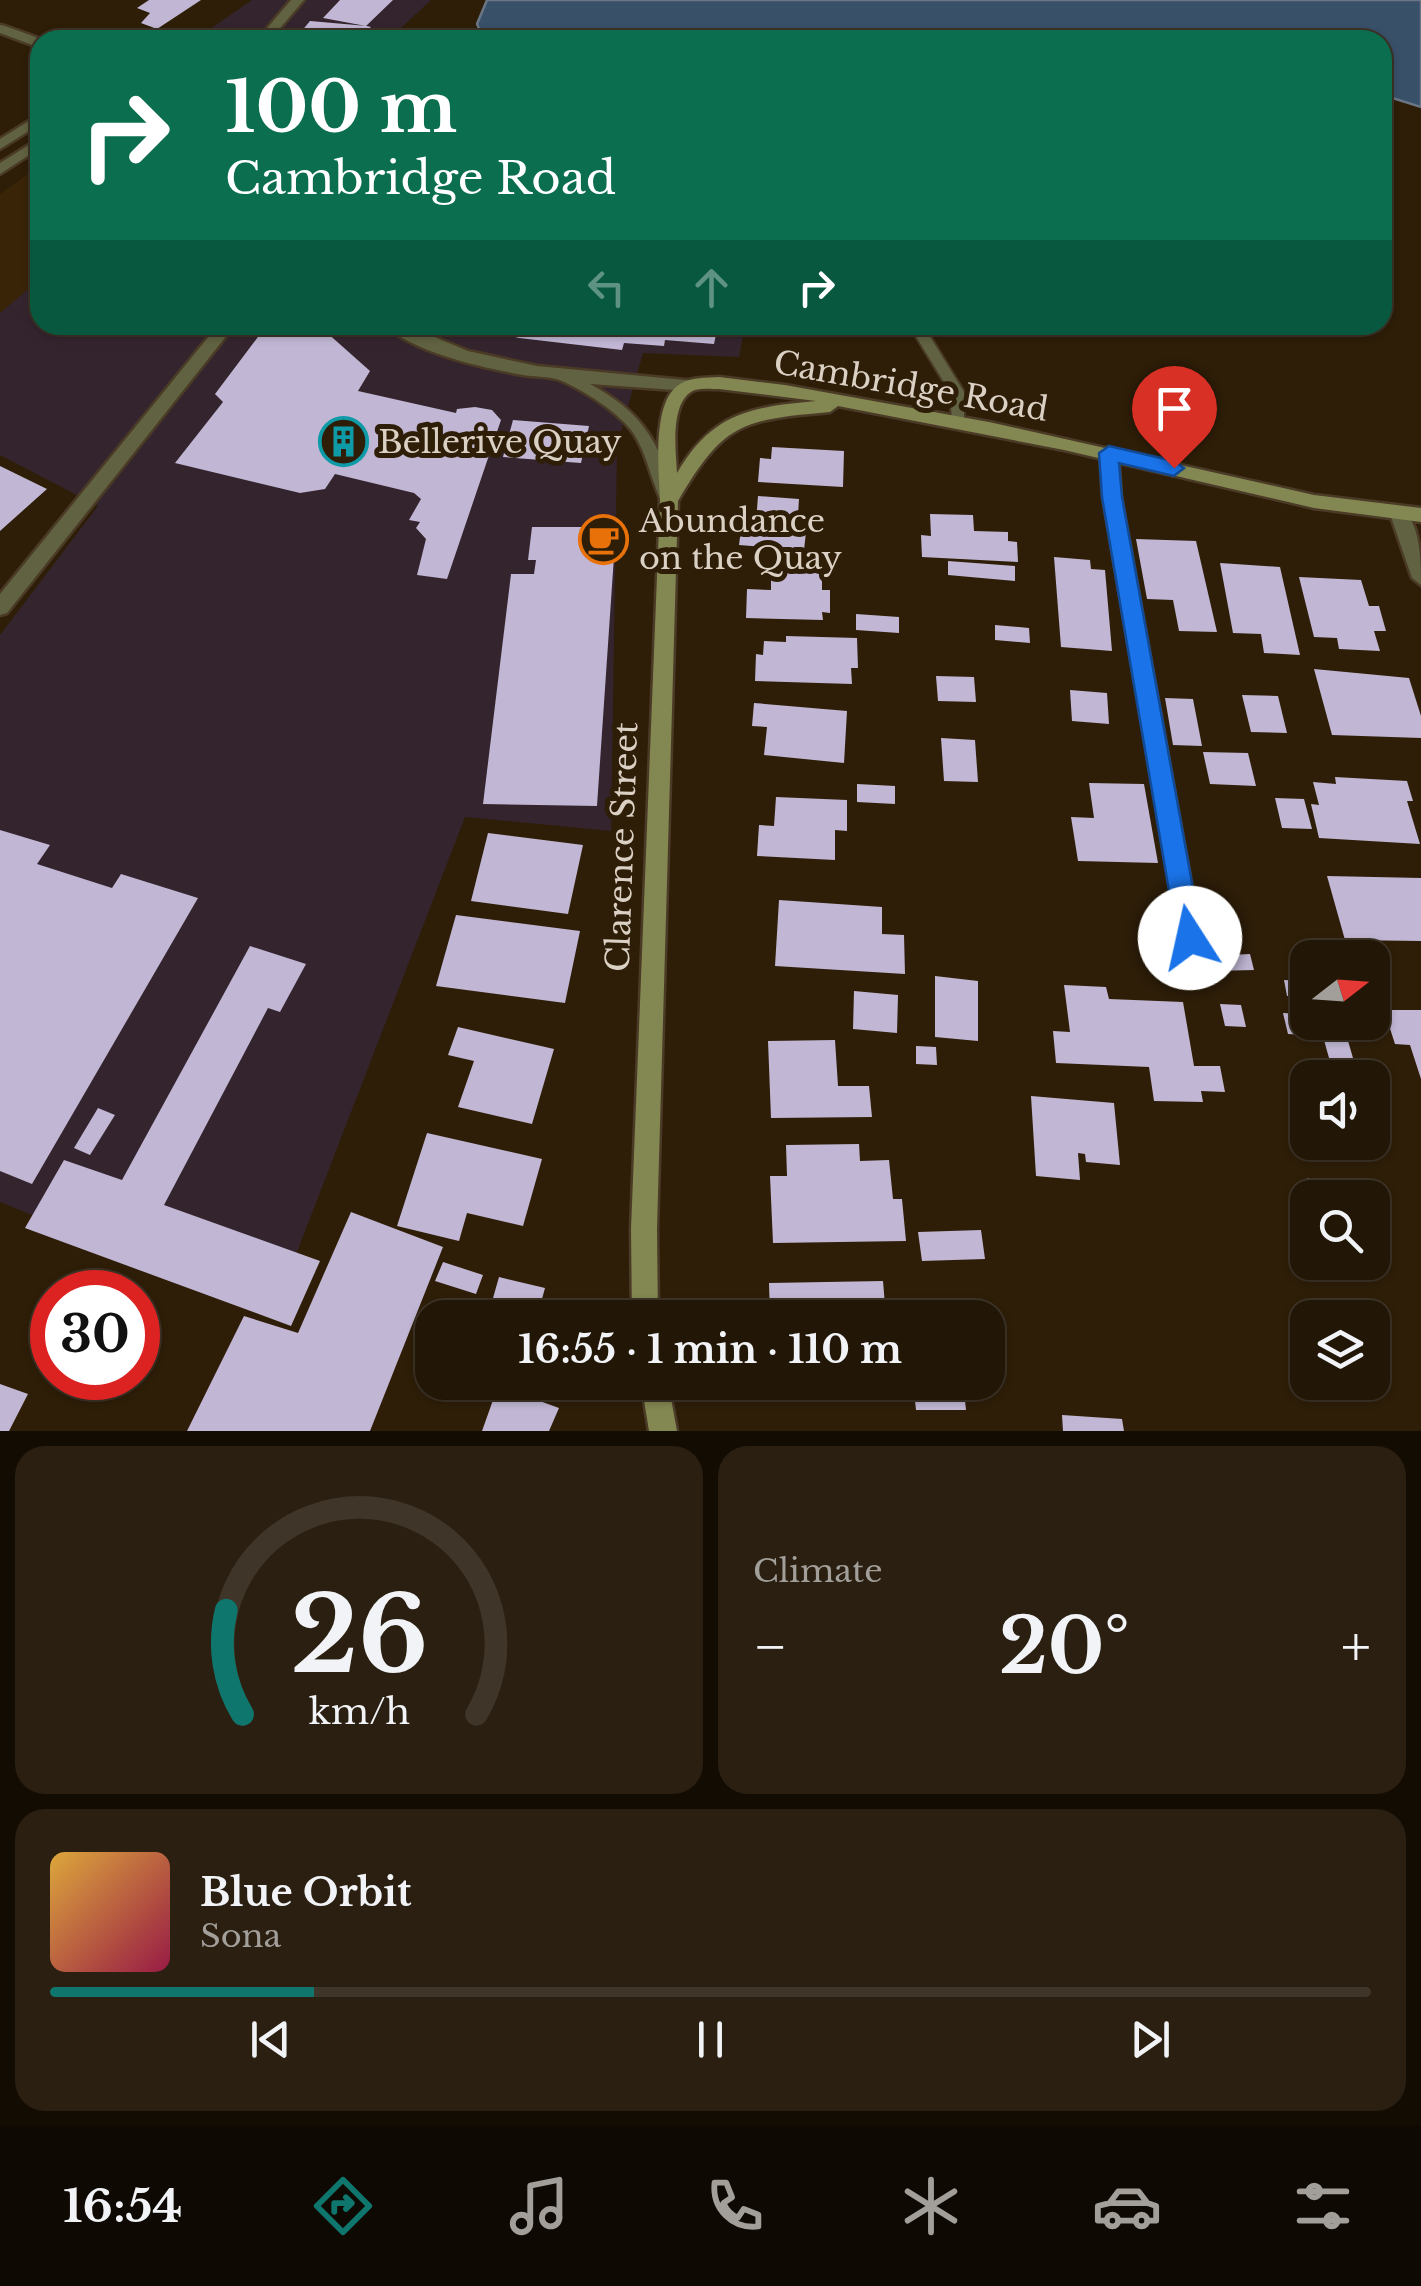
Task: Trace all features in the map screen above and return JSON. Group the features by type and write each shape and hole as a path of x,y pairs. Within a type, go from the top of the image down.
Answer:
{"main road":[{"name":"Cambridge Road","path":"689,386 756,388 856,403 1109,453 1272,492 1421,516"},
{"name":"Clarence Street","path":"646,1300 644,1210 669,501 668,430 676,398 689,386"},
{"path":"669,501 706,440 728,424 770,412 856,403"},
{"path":"657,1400 663,1431"}],"street":[{"path":"272,30 298,0"},
{"path":"0,29 30,40"},
{"path":"0,145 30,125"},
{"path":"0,170 30,149"},
{"path":"0,608 219,335"},
{"name":"Cambridge Road","path":"412,335 454,356 495,366 689,386"},
{"path":"564,376 632,418 648,443 669,501"},
{"path":"1109,453 1112,497 1190,938"},
{"path":"1399,514 1421,578"}],"lane":[{"path":"922,335 957,392 959,422"}],"shaded area":[{"path":"252,0 431,0 399,30 209,30"},
{"path":"30,172 30,288 0,313 0,194"},
{"path":"30,288 30,335 743,335 739,357 643,353 617,446 611,831 465,817 273,1314 0,1202 0,635 98,506 0,455 0,313"}],"water":[{"path":"487,0 1421,0 1421,107 1392,98 1392,30 480,30 477,24"}],"building":[{"path":"149,0 201,0 157,29 141,23 150,13 137,8"},
{"path":"340,0 393,0 366,26 323,18"},
{"path":"310,21 371,27 368,30 303,30"},
{"name":"Bellerive Quay","path":"259,335 330,335 370,371 358,391 456,413 457,409 475,407 492,410 501,420 447,579 417,575 426,539 416,528 420,522 409,520 421,499 414,493 335,474 325,489 300,493 175,463 223,402 215,394"},
{"path":"507,335 716,335 714,344 665,340 664,346 624,343 622,350"},
{"path":"513,420 589,426 581,463 503,457"},
{"path":"772,447 844,451 843,487 758,482 760,458 771,459"},
{"path":"0,466 47,489 0,531"},
{"path":"758,496 799,499 797,531 806,532 804,550 739,545 742,521 756,522"},
{"path":"930,514 973,515 974,531 1008,532 1008,541 1017,542 1018,562 922,557 921,535 931,536"},
{"path":"532,527 616,527 597,806 483,804 511,574 534,574 536,560 528,560"},
{"path":"1136,539 1196,541 1217,632 1179,631 1173,600 1147,599"},
{"path":"1054,557 1090,560 1091,569 1105,570 1112,651 1061,647"},
{"path":"948,561 1015,566 1015,581 948,575"},
{"path":"1220,563 1280,567 1300,655 1264,653 1261,634 1233,633"},
{"path":"771,567 822,568 822,590 830,590 830,613 822,612 823,620 746,618 747,589 771,590"},
{"path":"1299,577 1361,580 1369,606 1379,606 1386,631 1374,631 1380,651 1339,649 1337,638 1314,637"},
{"path":"856,614 899,617 899,633 856,630"},
{"path":"995,625 1029,628 1030,643 995,640"},
{"path":"786,636 857,638 858,668 851,668 852,684 755,681 756,654 763,655 764,641 786,642"},
{"path":"1314,669 1409,678 1421,716 1421,738 1332,735"},
{"path":"936,676 974,677 976,702 938,701"},
{"path":"1070,690 1107,693 1109,724 1072,721"},
{"path":"1242,695 1278,696 1287,733 1251,732"},
{"path":"1165,698 1193,699 1202,746 1173,745"},
{"path":"754,703 847,711 844,763 764,755 767,727 752,726"},
{"path":"941,738 975,740 978,782 944,781"},
{"path":"1203,752 1248,753 1256,786 1210,784"},
{"path":"1335,777 1407,781 1413,801 1407,801 1420,844 1319,838 1311,804 1319,805 1313,782 1336,784"},
{"path":"1089,783 1144,784 1158,863 1078,861 1071,817 1094,818"},
{"path":"857,784 895,786 895,804 857,802"},
{"path":"776,797 847,800 847,831 835,830 835,860 757,856 759,825 774,826"},
{"path":"1275,798 1304,799 1312,829 1282,828"},
{"path":"0,830 50,845 37,864 112,888 121,874 198,898 32,1184 0,1171"},
{"path":"488,833 583,845 568,914 471,901"},
{"path":"1327,876 1421,878 1421,941 1345,940"},
{"path":"779,900 882,907 882,934 904,935 905,974 775,966"},
{"path":"456,915 580,931 565,1003 436,986"},
{"path":"250,946 306,964 280,1012 268,1008 164,1205 320,1261 291,1326 160,1278 160,1270 139,1270 25,1228 64,1160 122,1180"},
{"path":"1250,954 1254,970 1214,971 1210,956"},
{"path":"935,976 978,981 978,1041 935,1037"},
{"path":"1284,980 1290,980 1287,996"},
{"path":"1064,985 1106,987 1109,999 1183,1002 1194,1066 1220,1066 1225,1092 1201,1091 1203,1102 1154,1101 1149,1067 1056,1063 1053,1031 1070,1032"},
{"path":"854,991 898,995 897,1033 853,1029"},
{"path":"1220,1004 1241,1005 1246,1027 1225,1026"},
{"path":"1390,1010 1421,1010 1421,1079 1410,1045 1395,1044"},
{"path":"1283,1013 1290,1013 1288,1034"},
{"path":"458,1027 554,1049 532,1124 458,1107 474,1061 448,1055"},
{"path":"835,1040 838,1086 869,1086 872,1117 771,1118 768,1041"},
{"path":"1324,1040 1348,1040 1353,1058 1329,1058"},
{"path":"916,1046 936,1047 937,1065 916,1064"},
{"path":"1031,1096 1114,1103 1120,1165 1086,1162 1085,1154 1078,1153 1080,1180 1036,1176"},
{"path":"98,1108 115,1115 90,1155 74,1148"},
{"path":"427,1133 542,1159 523,1226 467,1213 459,1241 397,1226"},
{"path":"859,1144 860,1161 889,1160 893,1199 902,1199 906,1241 773,1243 770,1176 787,1176 786,1145"},
{"path":"351,1212 443,1247 422,1300 415,1300 415,1318 370,1431 187,1431 244,1316 298,1333"},
{"path":"981,1230 985,1259 922,1261 918,1232"},
{"path":"443,1262 483,1275 476,1294 435,1281"},
{"path":"499,1277 545,1288 542,1300 493,1298"},
{"path":"883,1281 885,1300 769,1300 769,1283"},
{"path":"0,1384 28,1394 9,1431 0,1431"},
{"path":"493,1400 537,1400 559,1408 549,1431 482,1431"},
{"path":"915,1400 965,1400 966,1410 916,1410"},
{"path":"1062,1415 1122,1419 1124,1431 1063,1431"}],"place":[{"name":"Bellerive Quay","path":"343,442"},
{"name":"Abundance on the Quay","path":"604,539"}],"route":[{"path":"1174,468 1109,453 1112,497 1190,938"}]}
